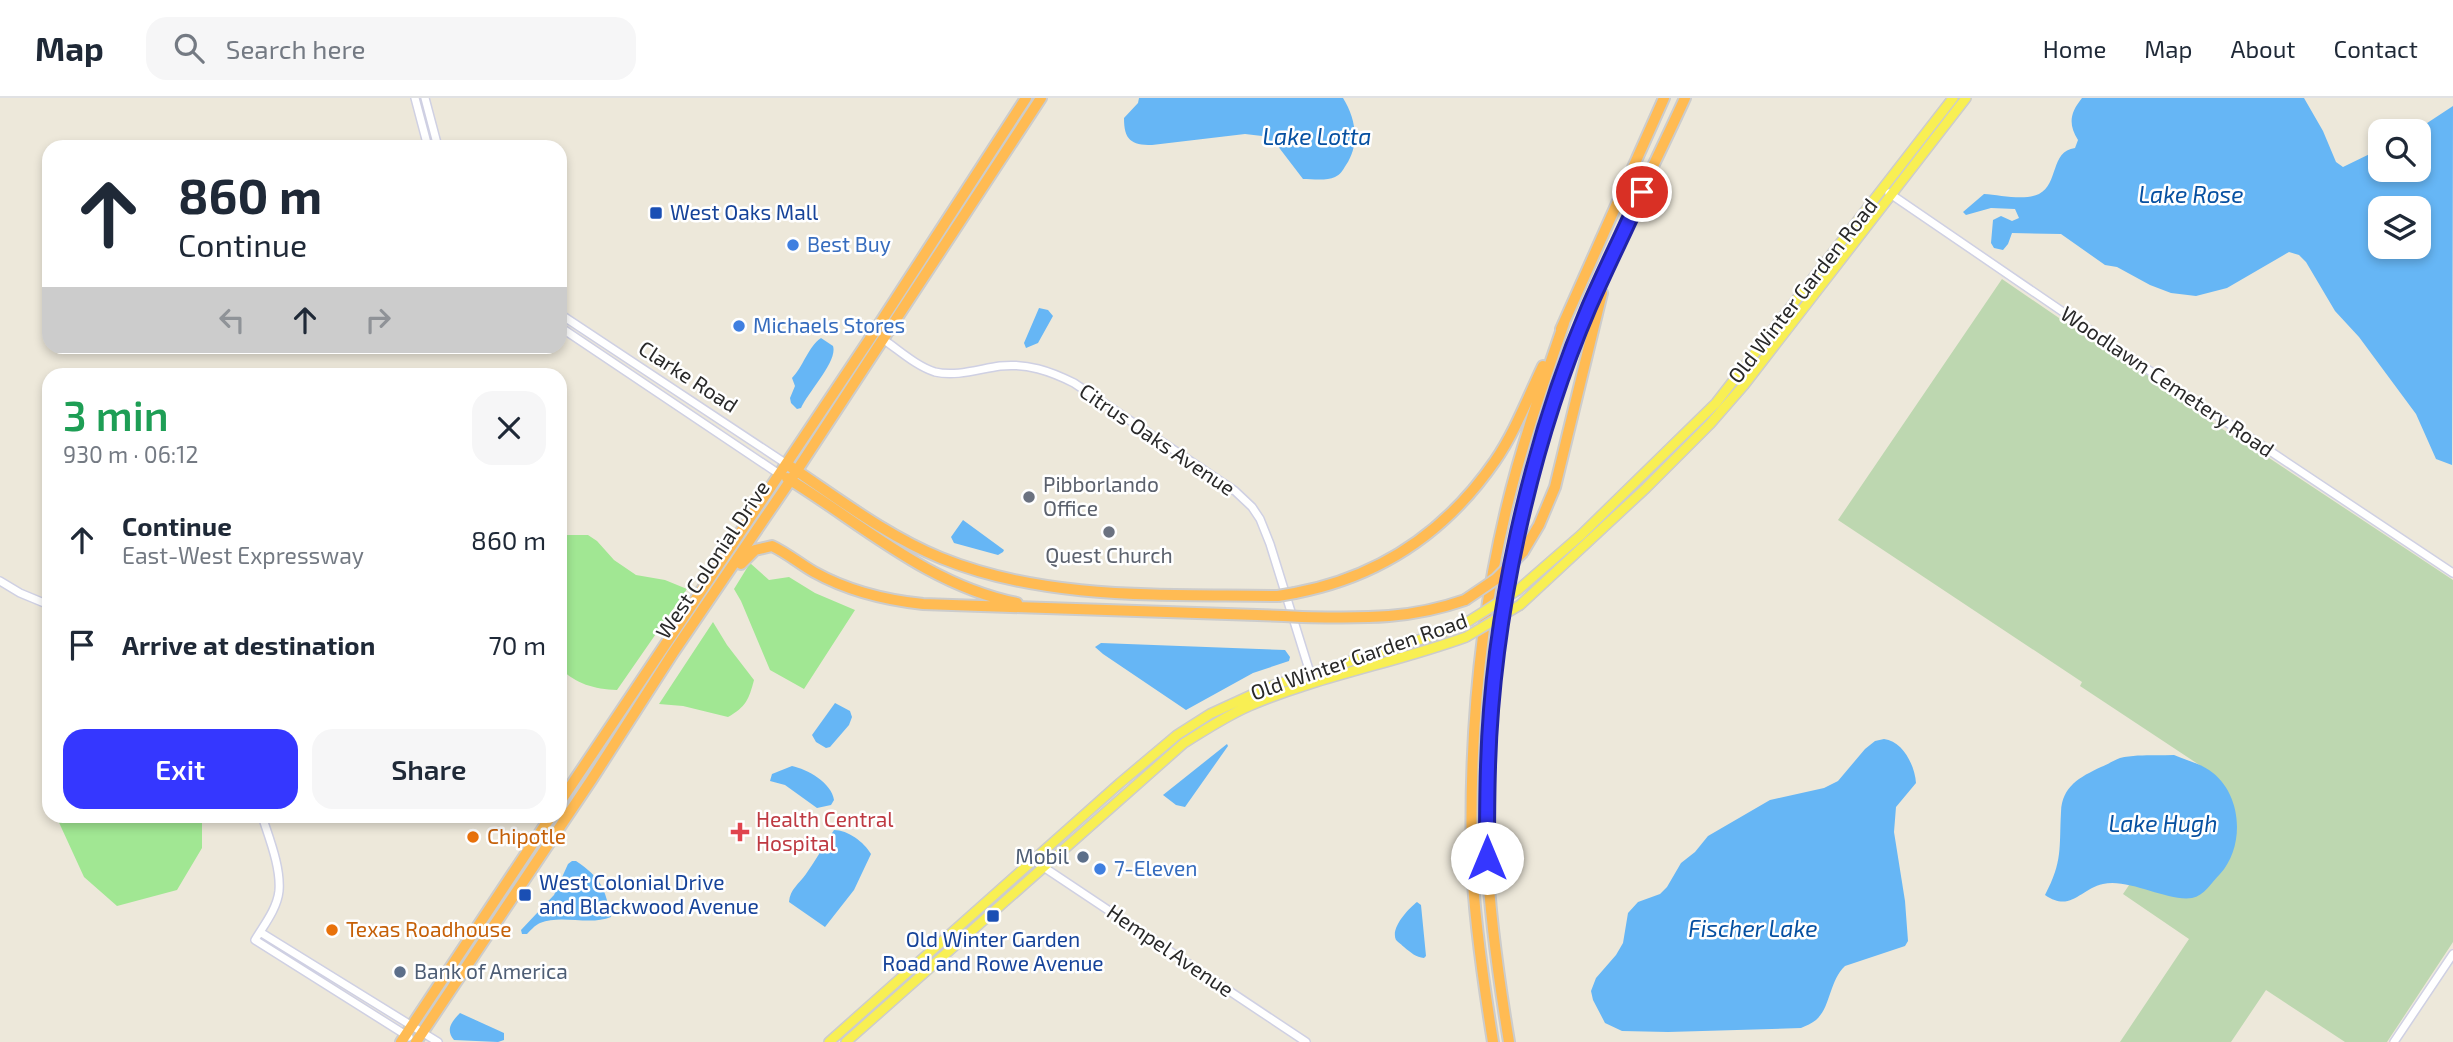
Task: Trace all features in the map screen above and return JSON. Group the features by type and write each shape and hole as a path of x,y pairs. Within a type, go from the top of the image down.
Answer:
{"highway":[{"name":"West Colonial Drive","path":"567,791 873,334 1026,98"},
{"name":"West Colonial Drive","path":"567,811 884,340 1041,98"},
{"path":"793,476 938,557 1000,578 1040,585 1110,592 1278,596 1342,582 1376,568 1405,552 1455,511 1496,460 1564,323 1664,98"},
{"path":"1509,1042 1497,964 1487,858 1488,766 1500,629 1525,503 1554,405 1588,309 1685,98"},
{"path":"718,589 752,552 769,546 830,580 857,591 889,599 945,605 1302,617 1402,617 1465,600 1496,579 1523,552 1555,487 1596,312 1621,237"},
{"path":"884,317 884,340"},
{"path":"1493,1042 1472,865 1475,731 1482,651 1506,509 1564,323"},
{"path":"871,358 873,334"},
{"name":"Clarke Road","path":"782,468 793,476"},
{"path":"793,476 942,579 981,594 1040,607"},
{"path":"413,1037 547,823"},
{"name":"West Colonial Drive","path":"413,1037 559,823"}],"main road":[{"name":"Old Winter Garden Road","path":"846,1042 1184,743 1247,706 1469,621 1518,590 1581,535 1716,403 1953,98"},
{"name":"Old Winter Garden Road","path":"829,1042 1177,735 1210,714 1241,698 1427,652 1466,637 1520,605 1646,488 1720,414 1966,98"}],"street":[{"path":"415,98 426,140"},
{"path":"425,98 436,140"},
{"name":"Woodlawn Cemetery Road","path":"1883,189 2453,573"},
{"name":"Clarke Road","path":"567,319 782,468"},
{"name":"Clarke Road","path":"567,331 782,468"},
{"name":"Citrus Oaks Avenue","path":"884,340 936,372 967,372 1019,366 1054,373 1074,383 1235,491 1260,519 1312,679"},
{"path":"0,581 42,602"},
{"path":"264,823 277,871 279,891 272,911 256,940 413,1037 439,1042"},
{"name":"Hempel Avenue","path":"1033,860 1306,1042"},
{"path":"260,932 351,987 413,1037"},
{"path":"2394,1042 2453,954"},
{"path":"312,974 327,977 342,987 351,987"}],"green space":[{"path":"2002,279 2119,359 2122,355 2164,384 2162,388 2453,580 2453,942 2387,1042 2345,1042 2266,990 2231,1042 2120,1042 2189,939 2123,894 2207,770 2080,686 2082,682 1838,520"},
{"path":"567,535 588,535 614,560 636,575 665,580 687,589 617,690 586,685 567,674"},
{"path":"750,563 769,580 789,577 815,593 855,610 804,689 770,670 734,589"},
{"path":"713,622 754,680 746,702 728,717 683,706 659,704"},
{"path":"59,823 202,823 202,848 177,890 117,906 84,877"}],"water":[{"name":"Lake Lotta","path":"1139,98 1343,98 1351,114 1355,140 1350,157 1338,175 1328,179 1303,179 1277,145 1262,136 1245,134 1152,145 1134,142 1125,132 1124,118 1138,103"},
{"name":"Lake Rose","path":"2082,98 2304,98 2323,131 2336,162 2343,167 2368,155 2368,182 2431,182 2431,120 2453,106 2452,465 2436,459 2416,414 2359,337 2335,311 2306,262 2299,255 2289,252 2227,288 2196,296 2171,293 2117,267 2105,265 2061,234 2012,233 2003,250 1994,248 1991,243 1993,220 2001,216 2012,221 2019,218 2015,209 1991,208 1966,215 1963,212 1984,194 2027,197 2039,194 2045,189 2062,155 2075,148 2078,140 2073,129 2073,114"},
{"path":"1039,308 1048,310 1053,316 1038,343 1026,348 1024,343"},
{"path":"821,338 833,346 831,360 801,408 797,409 790,398 795,386 792,378"},
{"path":"963,520 1004,550 1003,552 998,555 954,543 951,537"},
{"path":"1101,643 1285,650 1290,657 1289,661 1253,673 1186,710 1103,654 1095,647"},
{"path":"835,703 850,711 852,717 849,725 830,747 826,748 816,742 812,735"},
{"name":"Fischer Lake","path":"1884,739 1897,744 1907,755 1916,783 1896,807 1894,832 1905,901 1908,941 1905,946 1845,966 1836,979 1821,1015 1801,1028 1622,1031 1605,1023 1591,991 1596,978 1623,943 1628,913 1638,902 1660,894 1681,863 1695,852 1708,836 1770,800 1824,788 1838,781 1865,749 1875,741"},
{"path":"1227,744 1185,807 1176,805 1163,795"},
{"name":"Lake Hugh","path":"2174,755 2209,770 2228,791 2234,805 2237,834 2234,849 2220,874 2208,888 2192,898 2172,897 2113,883 2095,887 2069,901 2054,900 2045,895 2057,863 2062,803 2069,789 2086,775 2120,758"},
{"path":"792,766 805,770 829,788 834,800 831,805 817,808 785,785 770,781 772,774"},
{"path":"834,830 855,838 871,854 854,890 825,927 789,902 793,890 810,869"},
{"path":"576,861 601,884 611,917 548,921 538,924 527,934 522,934 521,930 554,895 568,864"},
{"path":"1417,902 1421,905 1426,956 1424,958 1409,951 1396,940 1395,935 1401,919"},
{"path":"460,1013 504,1033 504,1040 454,1040 450,1029"}],"place":[{"name":"West Oaks Mall","path":"656,213"},
{"name":"Best Buy","path":"793,245"},
{"name":"Michaels Stores","path":"739,326"},
{"name":"Pibborlando Office","path":"1029,497"},
{"name":"Quest Church","path":"1109,532"},
{"name":"Health Central Hospital","path":"740,832"},
{"name":"Chipotle","path":"473,837"},
{"name":"Mobil","path":"1083,857"},
{"name":"7-Eleven","path":"1100,869"},
{"name":"West Colonial Drive and Blackwood Avenue","path":"525,895"},
{"name":"Old Winter Garden Road and Rowe Avenue","path":"993,916"},
{"name":"Texas Roadhouse","path":"332,930"},
{"name":"Bank of America","path":"400,972"}],"route":[{"path":"1487,858 1488,766 1493,691 1500,629 1525,503 1554,405 1588,309 1642,192"}]}
